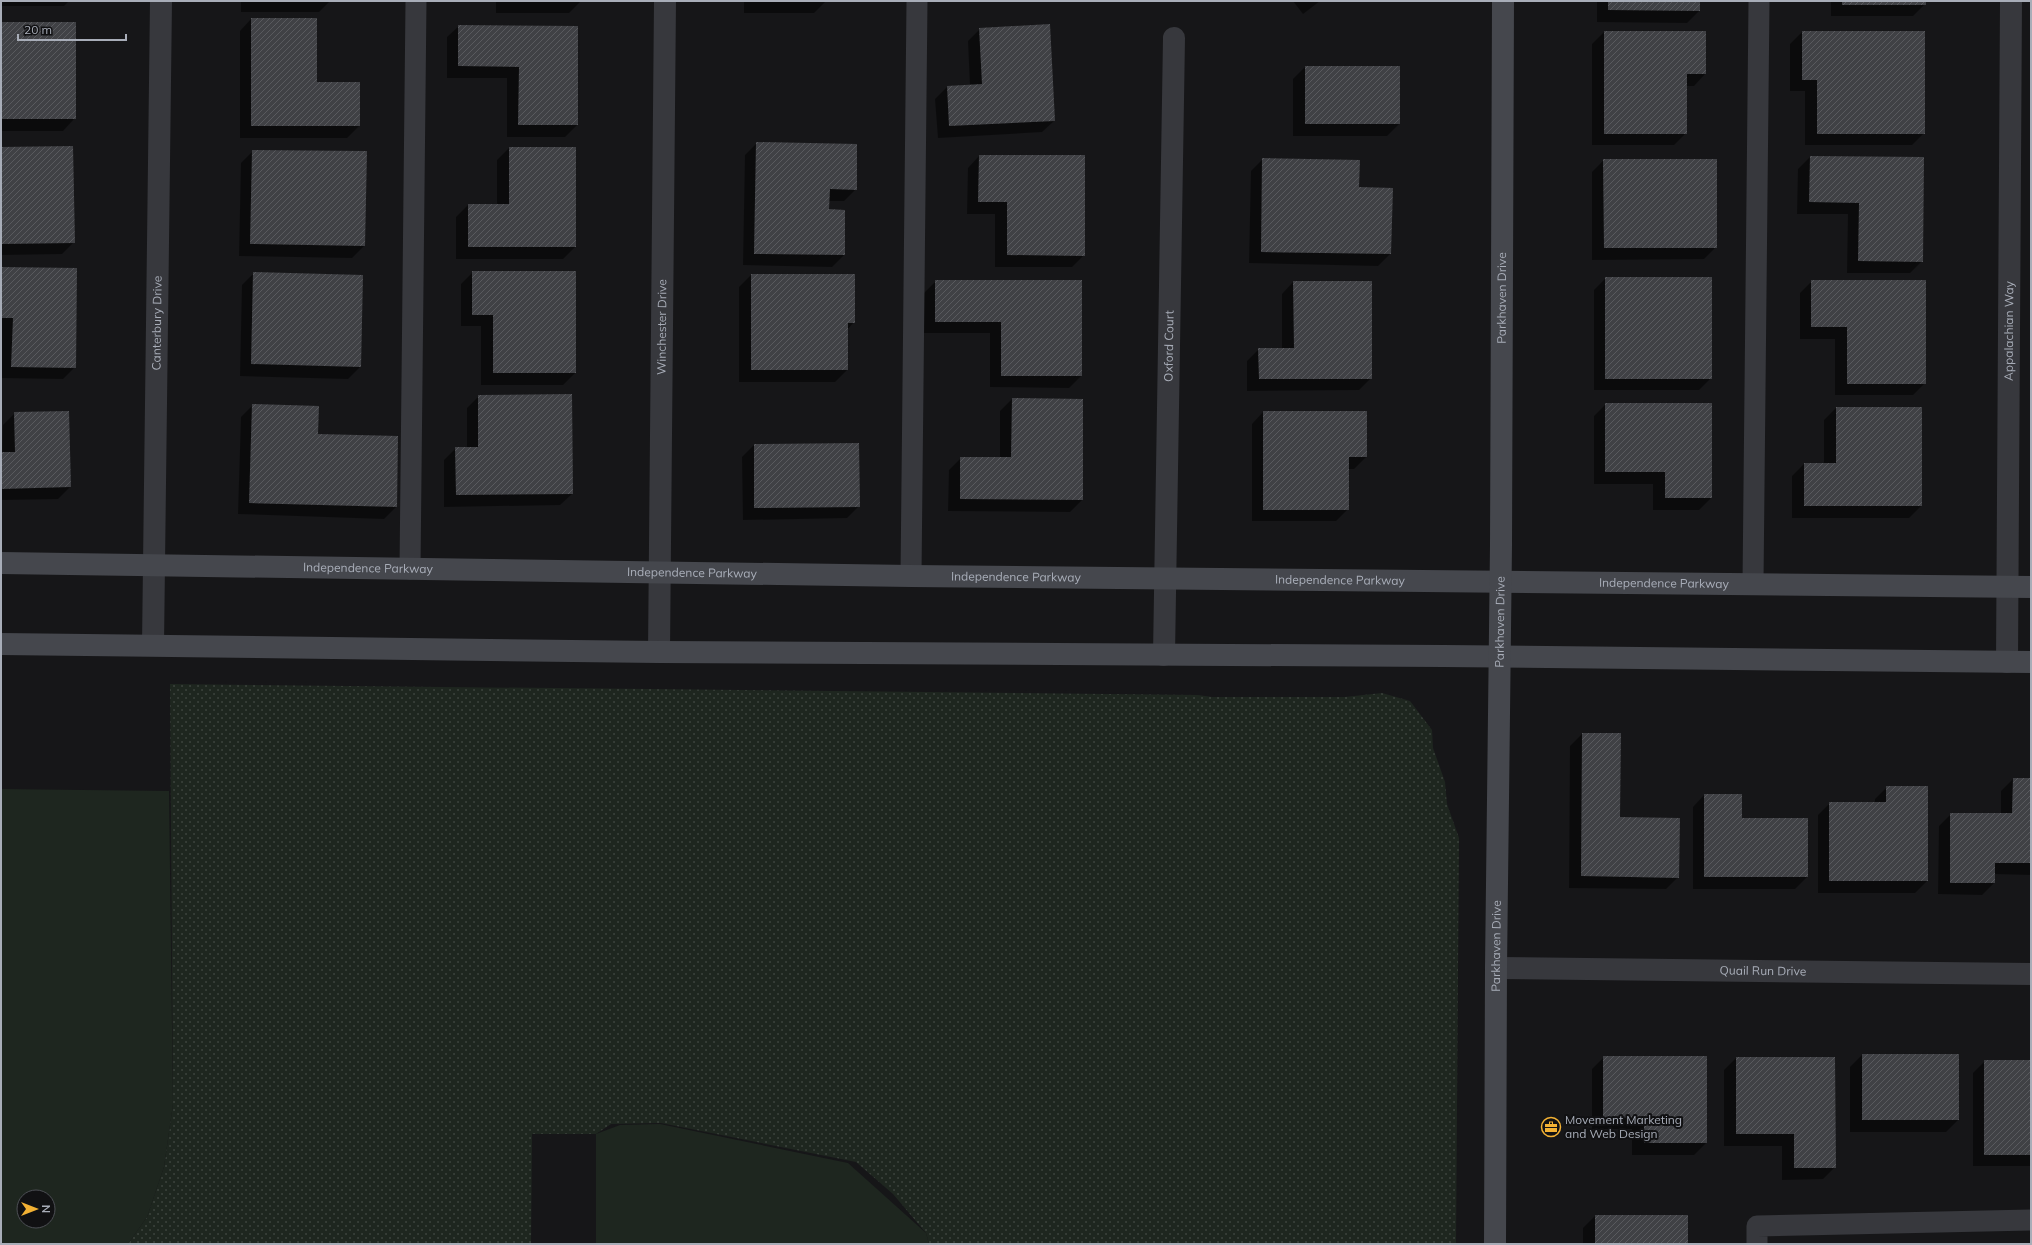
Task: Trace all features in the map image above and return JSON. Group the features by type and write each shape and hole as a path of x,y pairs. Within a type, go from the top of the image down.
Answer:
{"main road":[{"name":"Parkhaven Drive","path":"1495,1244 1503,1"},
{"name":"Independence Parkway","path":"1,563 911,576 2031,586"},
{"path":"1,644 658,652 1499,656 2031,662"}],"street":[{"name":"Canterbury Drive","path":"153,645 161,1"},
{"name":"Winchester Drive","path":"658,652 665,1"},
{"name":"Appalachian Way","path":"2007,662 2011,1"},
{"name":"Oxford Court","path":"1164,655 1174,38"},
{"name":"Quail Run Drive","path":"1496,968 2031,974"}],"lane":[{"path":"410,569 416,1"},
{"path":"911,576 917,1"},
{"path":"1753,584 1759,1"},
{"path":"1757,1244 1757,1226 2031,1220"}],"shaded area":[{"path":"170,684 1198,695 1212,697 1345,697 1382,693 1410,701 1432,730 1433,748 1445,782 1447,804 1459,838 1456,1244 929,1244 926,1233 893,1194 856,1162 661,1123 611,1124 596,1134 532,1134 531,1244 128,1244 147,1217 164,1167 173,1104"},
{"path":"1,789 169,791 173,1104 164,1167 147,1217 128,1244 1,1244"},
{"path":"660,1124 848,1163 926,1233 929,1244 596,1244 596,1134 620,1125"}],"building":[{"path":"1608,1 1700,1 1700,11 1608,10"},
{"path":"1842,1 1926,1 1926,5 1842,5"},
{"path":"251,18 317,18 317,82 360,82 360,126 251,126"},
{"path":"1,22 76,22 76,119 1,119"},
{"path":"1050,24 1055,121 949,126 947,86 982,84 979,28"},
{"path":"458,25 578,26 578,125 518,125 519,67 458,66"},
{"path":"1604,31 1706,31 1706,74 1687,74 1687,134 1604,134"},
{"path":"1802,31 1925,31 1925,134 1817,134 1817,80 1802,80"},
{"path":"1305,66 1400,66 1400,124 1305,124"},
{"path":"756,142 857,144 857,190 830,189 829,209 845,210 845,255 754,254"},
{"path":"73,146 75,243 1,244 1,147"},
{"path":"509,147 576,147 576,247 468,247 468,204 509,204"},
{"path":"252,150 367,151 365,246 250,244"},
{"path":"979,155 1085,155 1085,256 1007,255 1007,202 978,202"},
{"path":"1810,156 1924,157 1923,262 1858,261 1859,203 1809,202"},
{"path":"1262,158 1360,160 1359,187 1393,188 1391,254 1261,252"},
{"path":"1603,159 1717,159 1717,248 1604,248"},
{"path":"1,267 77,268 76,368 11,367 13,318 1,318"},
{"path":"472,271 576,271 576,373 493,373 493,315 472,315"},
{"path":"253,272 363,275 361,367 251,364"},
{"path":"751,274 855,274 855,323 848,323 848,370 751,370"},
{"path":"1605,277 1712,277 1712,379 1605,379"},
{"path":"935,280 1082,280 1082,376 1001,376 1001,322 935,322"},
{"path":"1811,280 1926,280 1926,384 1847,384 1847,327 1811,327"},
{"path":"1293,281 1372,281 1372,379 1259,379 1258,348 1294,348"},
{"path":"572,394 573,494 456,495 455,447 478,447 478,395"},
{"path":"1012,398 1083,399 1083,500 960,499 960,457 1011,457"},
{"path":"1605,403 1712,403 1712,498 1665,498 1665,472 1605,472"},
{"path":"252,404 319,406 318,434 398,436 397,507 249,503"},
{"path":"1836,407 1922,407 1922,506 1804,506 1804,463 1836,463"},
{"path":"69,411 71,487 1,489 1,452 15,452 14,412"},
{"path":"1263,411 1367,411 1367,457 1349,457 1349,510 1263,510"},
{"path":"859,443 860,507 754,508 754,444"},
{"path":"1582,733 1621,733 1620,817 1680,818 1679,878 1581,876"},
{"path":"2013,778 2031,778 2031,863 1995,863 1995,883 1950,883 1950,813 2012,813"},
{"path":"1886,786 1928,786 1928,881 1829,881 1829,802 1886,802"},
{"path":"1704,794 1742,794 1742,818 1808,818 1808,877 1704,877"},
{"path":"1862,1054 1959,1054 1959,1120 1862,1120"},
{"path":"1603,1056 1707,1056 1707,1143 1644,1143 1644,1118 1603,1118"},
{"path":"1736,1057 1835,1057 1836,1168 1794,1168 1794,1134 1736,1134"},
{"path":"1984,1060 2031,1060 2031,1155 1984,1155"},
{"path":"1595,1215 1688,1215 1688,1244 1595,1244"}],"place":[{"name":"Movement Marketing and Web Design","path":"1551,1127"}]}
